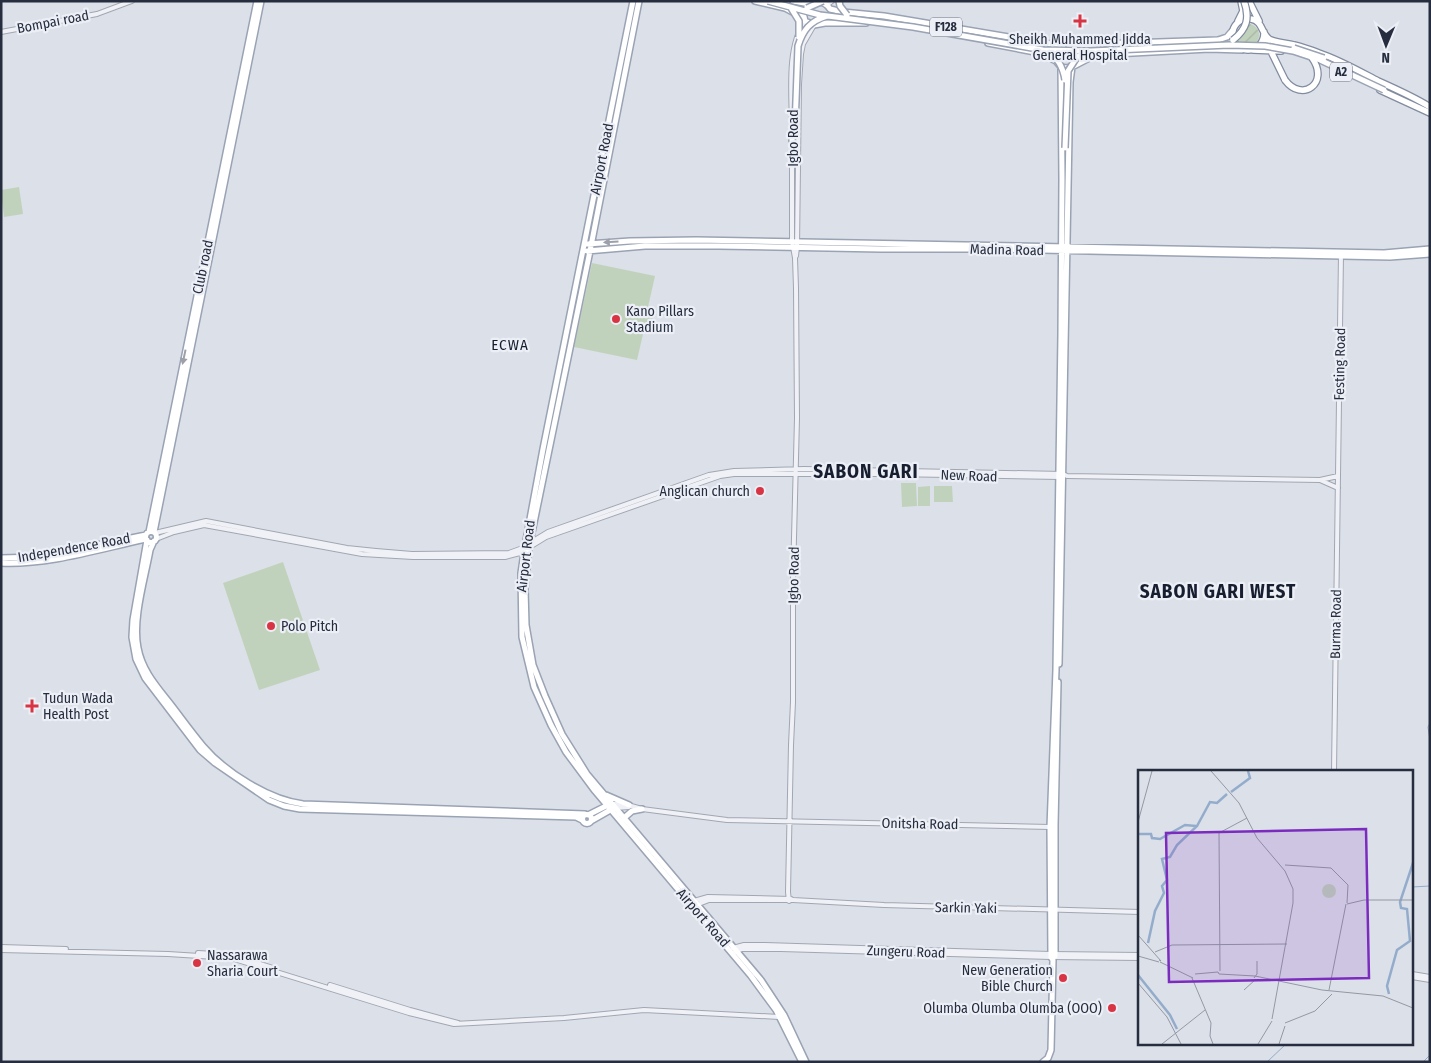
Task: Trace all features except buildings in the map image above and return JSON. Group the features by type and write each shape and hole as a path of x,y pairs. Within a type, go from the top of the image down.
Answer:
{"highway":[{"path":"1242,1 1243,14 1234,27 1232,36 1234,42 1246,50 1257,48 1260,45 1263,31"},
{"path":"1231,41 1246,26 1247,12 1242,1"},
{"path":"1249,1 1285,80 1292,87 1301,90 1308,89 1314,85 1319,71 1312,58"},
{"name":"A2","path":"1234,27 1244,19 1254,19 1270,39 1297,45 1322,54 1430,113"},
{"name":"A2","path":"1246,50 1271,50 1293,53 1430,107"}],"main road":[{"path":"225,176 257,1"},
{"path":"262,1 136,611 138,649 143,666 153,682 210,753 258,789 274,798 290,803 587,817 611,807"},
{"name":"Airport Road","path":"527,546 633,1"},
{"name":"Airport Road","path":"639,1 590,251 521,573 522,637 531,666 562,734 587,774 611,807 624,818 694,904"},
{"path":"755,1 785,8 814,25"},
{"path":"768,1 808,6 825,3 830,17 825,22"},
{"path":"782,1 847,15 886,19 1043,46 1098,48 1231,41 1266,42 1322,57 1400,95"},
{"path":"839,1 840,6 847,15"},
{"name":"F128","path":"825,3 843,12 884,16 1066,46 1218,40 1227,37 1234,27"},
{"path":"792,4 828,16 895,24 1043,50 1090,51 1247,45 1280,48 1312,58 1385,88"},
{"path":"792,4 800,26 795,61 795,140"},
{"path":"805,19 803,12 808,6"},
{"path":"795,127 798,46 802,35 809,26 828,16"},
{"name":"F128","path":"814,25 825,22 848,22 897,26 1032,51 1056,61 1061,66"},
{"path":"1056,61 1056,54 1066,46 1076,50 1078,53 1079,58 1074,66 1070,82 1069,162 1064,249"},
{"path":"1043,1062 1048,1058 1051,1050 1062,476 1064,249 1061,66 1066,68 1074,66 1096,55 1209,49 1246,50"},
{"path":"1043,50 1057,59 1063,71 1064,148 1069,162"},
{"path":"1062,162 1068,71 1077,57 1090,51"},
{"name":"Madina Road","path":"585,245 645,240 795,244"},
{"name":"Madina Road","path":"584,252 645,246 860,244 1341,254 1402,257 1430,254"},
{"name":"Madina Road","path":"1341,254 1395,253 1430,249"},
{"name":"Independence Road","path":"1,558 38,557 151,536"},
{"name":"Independence Road","path":"1,563 68,556 151,536"},
{"path":"1053,909 1050,827 1058,645"},
{"name":"Airport Road","path":"531,666 534,687 551,725 566,752 611,807 761,980 784,1014 806,1062"},
{"path":"604,795 631,806"},
{"path":"624,818 632,811 642,809"},
{"name":"Airport Road","path":"734,950 779,1017 802,1062"}],"street":[{"name":"Bompai road","path":"1,32 97,14 132,1"},
{"name":"Igbo Road","path":"789,900 790,745 793,702 797,418 794,53 797,35 805,19"},
{"name":"Igbo Road","path":"795,140 803,44 814,25"},
{"name":"Festing Road","path":"1338,476 1341,254"},
{"name":"New Road","path":"151,536 174,532 204,523 347,548 376,551 412,554 501,553 514,551 546,537 719,474 795,472 1320,480 1338,476"},
{"name":"Burma Road","path":"1334,770 1338,476"},
{"name":"New Road","path":"1320,480 1338,488"},
{"name":"Onitsha Road","path":"611,807 631,806 719,820 1050,827"},
{"name":"Sarkin Yaki","path":"694,904 709,900 789,900 894,906 1138,912"},
{"path":"734,950 751,945 1053,957"},
{"path":"1,949 232,955 458,1023 564,1018 644,1010 779,1017"},
{"name":"Zungeru Road","path":"734,950 853,950 1053,957 1138,956"},
{"path":"1414,975 1430,978"}],"green space":[{"path":"1248,24 1258,31 1259,35 1252,45 1248,46 1238,39 1237,35 1244,25"},
{"path":"19,187 23,214 4,217 1,190"},
{"name":"Kano Pillars Stadium","path":"592,263 655,276 648,307 654,309 650,331 644,330 637,360 574,347"},
{"path":"901,483 916,483 917,506 902,507"},
{"path":"930,486 930,506 918,506 918,487"},
{"path":"934,486 952,486 953,502 934,502"},
{"name":"Polo Pitch","path":"283,562 320,670 259,690 223,583"}],"waterway":[{"path":"1430,723 1428,727 1430,740"},
{"path":"1414,887 1430,886"},
{"path":"1267,1062 1284,1046"},
{"path":"1423,1062 1430,1055"}],"place":[{"name":"Sheikh Muhammed Jidda General Hospital","path":"1080,21"},
{"name":"Kano Pillars Stadium","path":"616,319"},
{"name":"Anglican church","path":"760,491"},
{"name":"Polo Pitch","path":"271,626"},
{"name":"Tudun Wada Health Post","path":"32,706"},
{"name":"Nassarawa Sharia Court","path":"197,963"},
{"name":"New Generation Bible Church","path":"1063,978"},
{"name":"Olumba Olumba Olumba (OOO)","path":"1112,1008"}],"district":[{"name":"ECWA","path":"510,345"},
{"name":"SABON GARI","path":"866,471"},
{"name":"SABON GARI WEST","path":"1218,591"}]}
